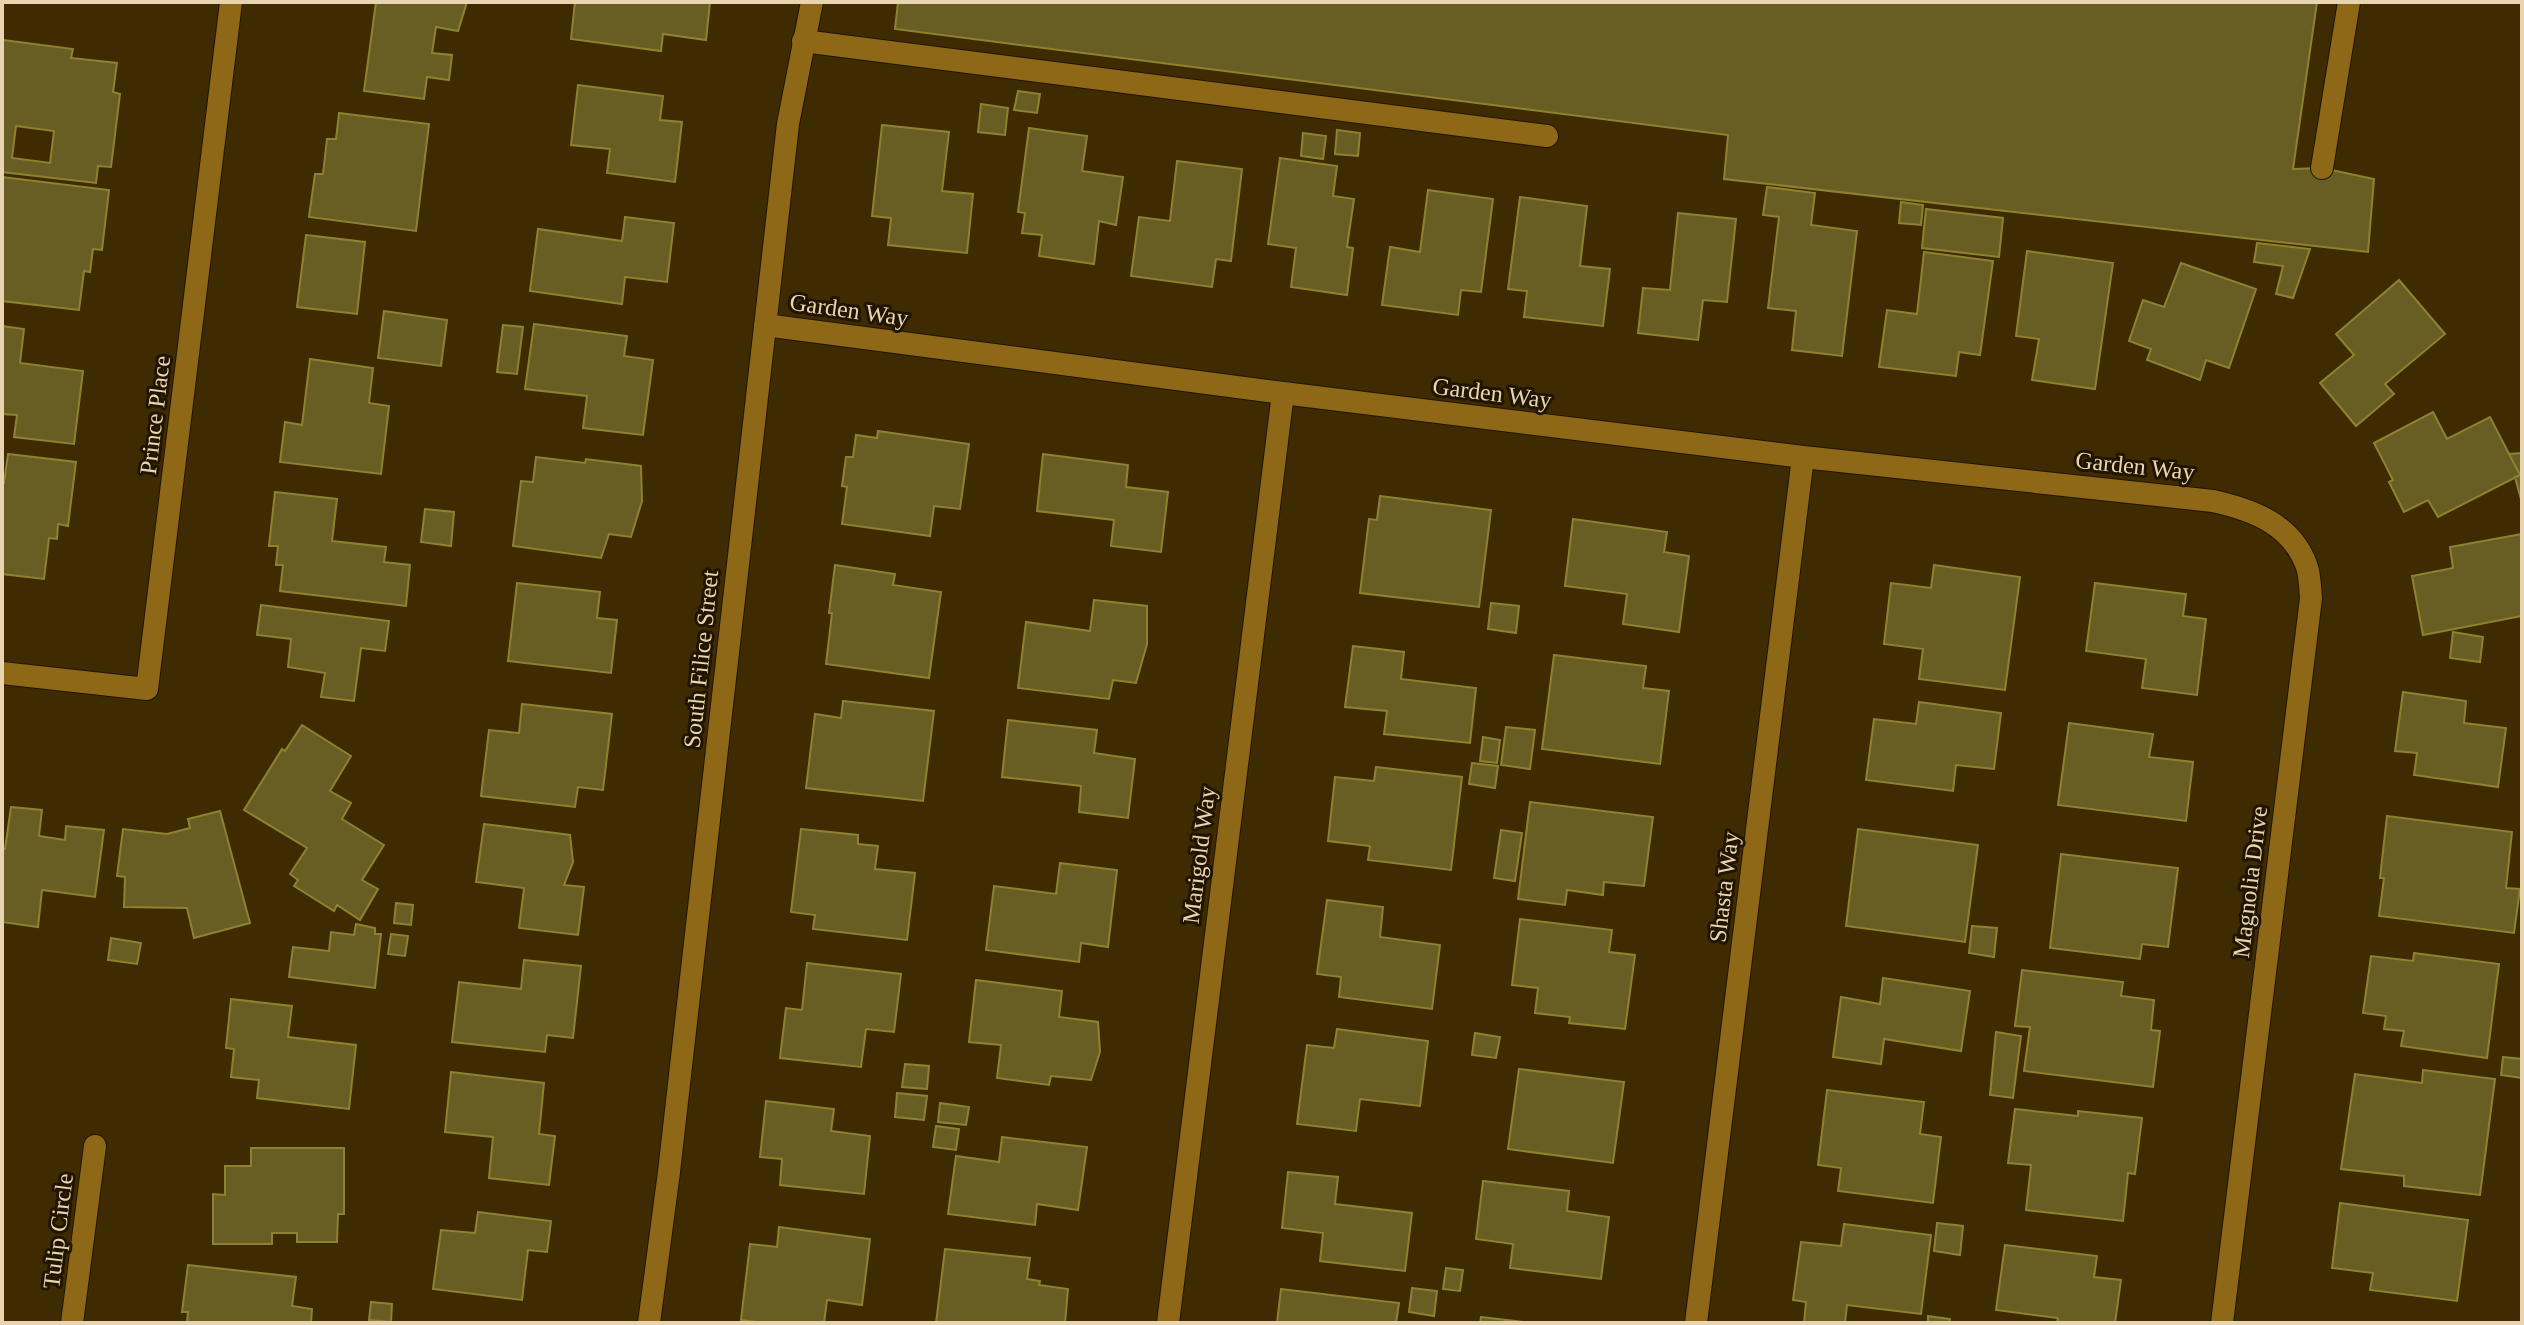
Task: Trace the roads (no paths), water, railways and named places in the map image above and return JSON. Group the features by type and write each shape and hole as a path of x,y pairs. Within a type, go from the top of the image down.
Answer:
{"street":[{"name":"Prince Place","path":"2,673 147,689 231,2"},
{"name":"South Filice Street","path":"649,1323 669,1172 788,124 812,2"},
{"path":"2322,168 2349,2"},
{"path":"803,41 1547,136"},
{"name":"Garden Way","path":"765,325 1803,457 2213,501"},
{"name":"Marigold Way","path":"1168,1323 1283,393"},
{"name":"Shasta Way","path":"1696,1323 1803,457"},
{"name":"Magnolia Drive","path":"2213,501 2263,516 2282,529 2298,547 2308,569 2311,598 2222,1323"},
{"name":"Tulip Circle","path":"72,1323 95,1146"}]}
